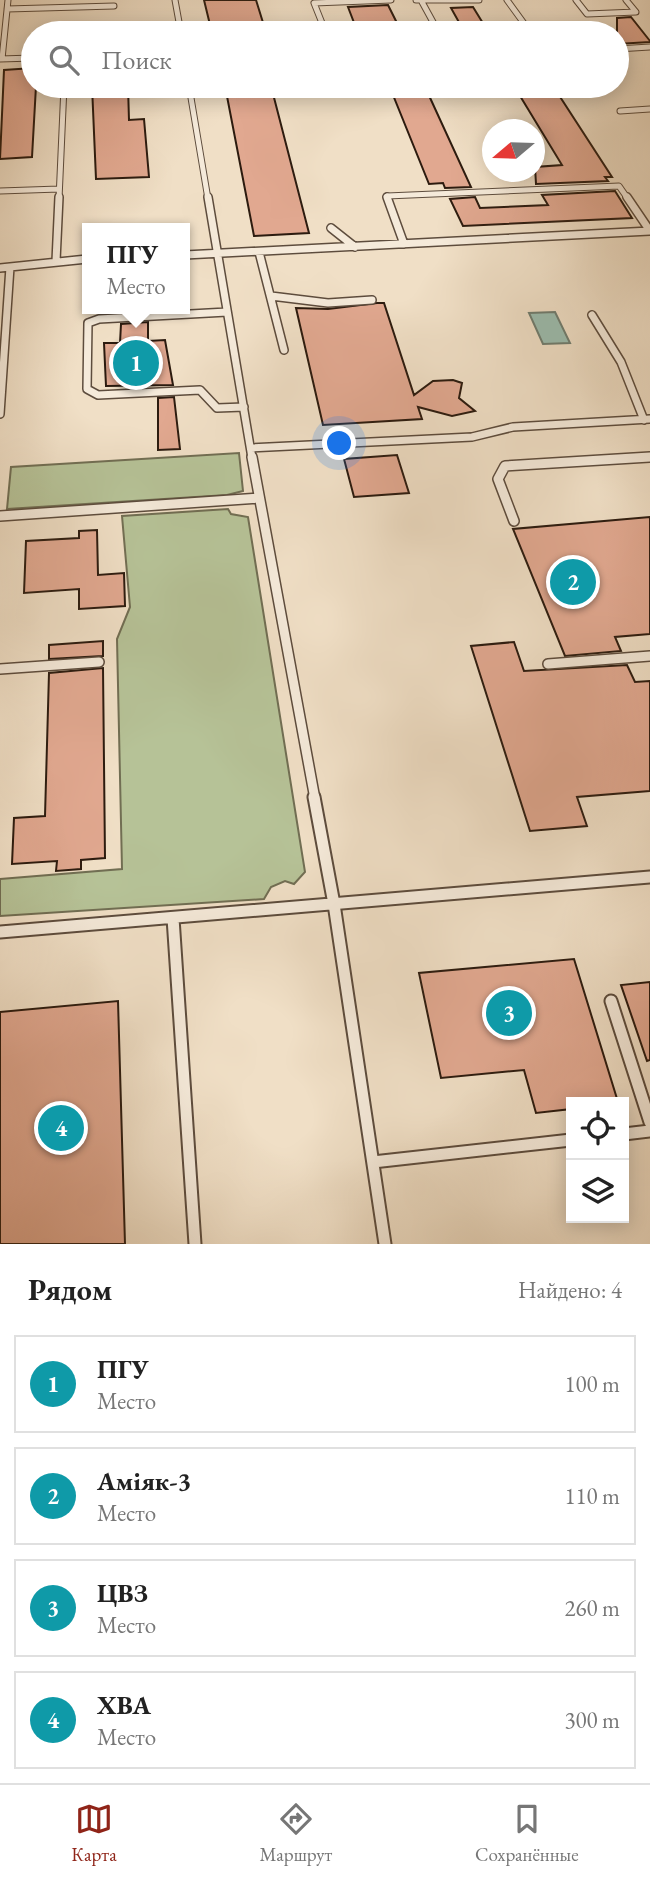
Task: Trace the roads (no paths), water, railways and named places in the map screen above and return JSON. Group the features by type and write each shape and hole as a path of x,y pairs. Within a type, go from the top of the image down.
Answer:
{"lane":[{"path":"8,0 1,59 21,58"},
{"path":"175,0 179,21"},
{"path":"321,21 314,3 391,0"},
{"path":"419,1 479,0"},
{"path":"507,0 522,21"},
{"path":"576,0 587,14 636,12 626,0"},
{"path":"419,1 432,21"},
{"path":"7,9 114,6"},
{"path":"629,48 650,47"},
{"path":"56,261 63,98"},
{"path":"191,98 259,498 334,904 385,1244"},
{"path":"620,111 650,109"},
{"path":"190,255 259,252 650,231 619,186 387,196 404,244"},
{"path":"0,191 59,189"},
{"path":"331,229 355,247"},
{"path":"259,252 284,350"},
{"path":"0,268 82,260"},
{"path":"0,414 9,317 10,267"},
{"path":"271,296 328,303 372,300"},
{"path":"227,312 99,319 88,323 87,389 98,395 200,390 217,408 244,407"},
{"path":"251,448 472,437 513,427 647,419 621,362 592,315"},
{"path":"0,317 9,317"},
{"path":"514,521 498,479 505,466 650,457"},
{"path":"0,516 259,498"},
{"path":"548,664 650,656"},
{"path":"0,669 99,662"},
{"path":"0,932 650,877"},
{"path":"173,918 195,1244"},
{"path":"611,1001 650,1122"},
{"path":"629,1133 650,1131"},
{"path":"373,1162 566,1141"}],"place":[{"name":"ПГУ","path":"136,363"},
{"name":"Аміяк-3","path":"573,582"},
{"name":"ЦВЗ","path":"509,1013"},
{"name":"ХВА","path":"61,1128"}]}
